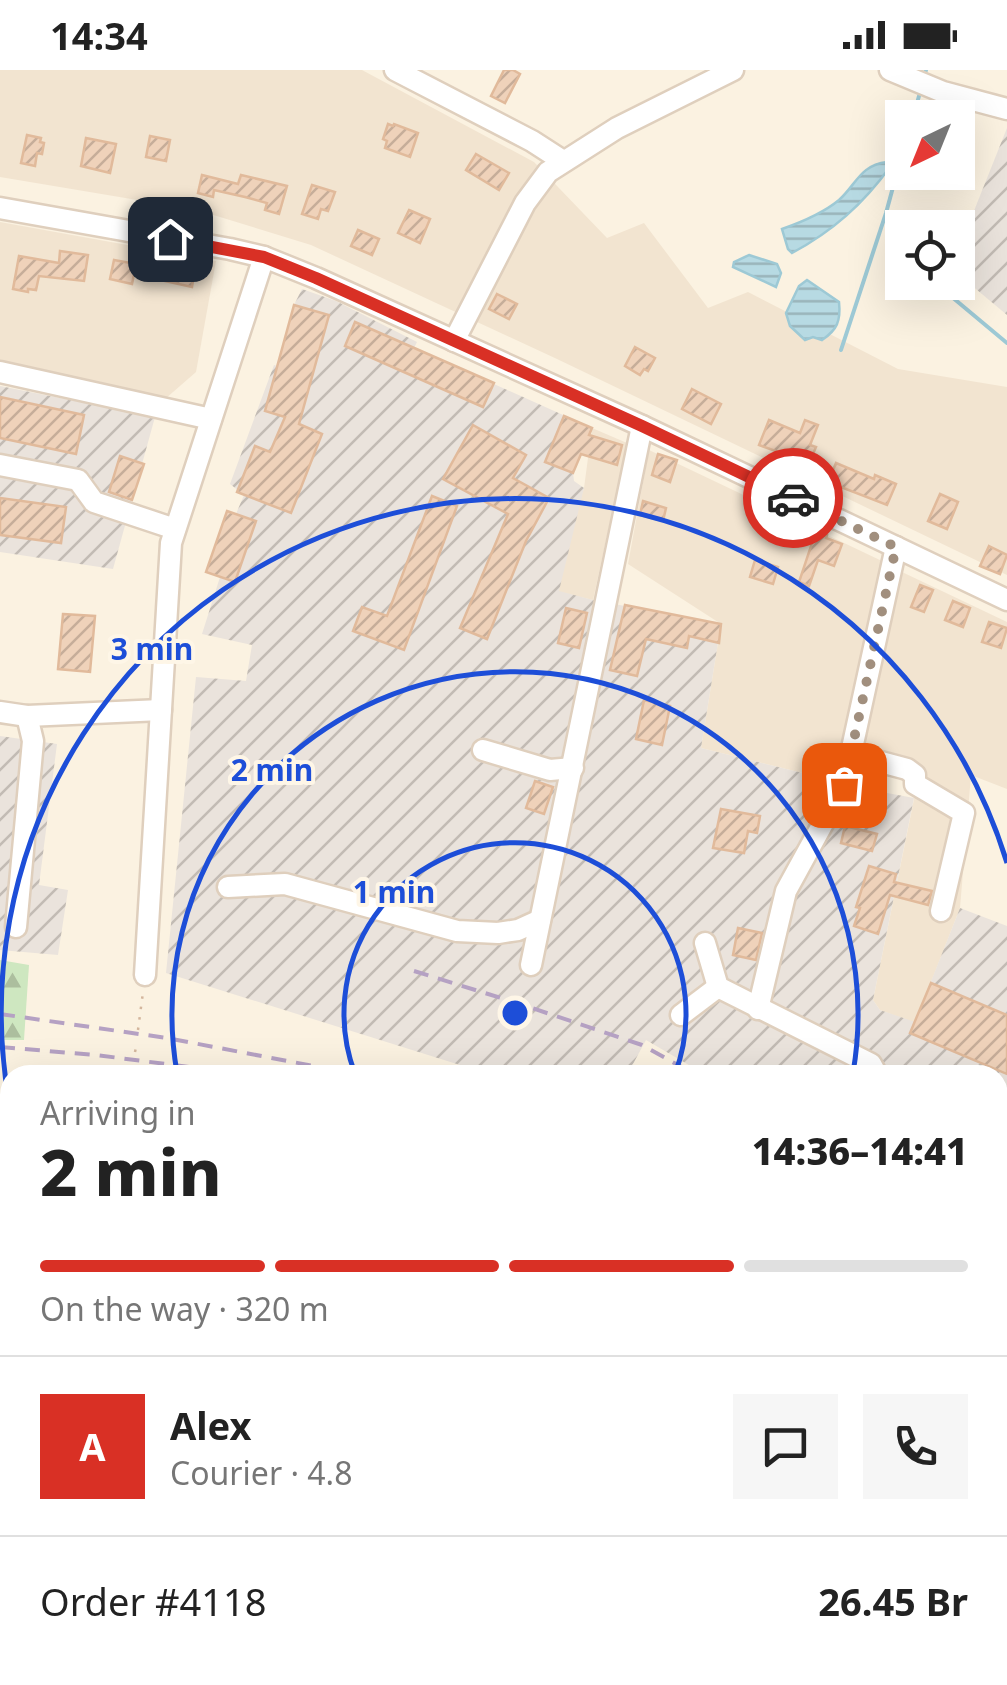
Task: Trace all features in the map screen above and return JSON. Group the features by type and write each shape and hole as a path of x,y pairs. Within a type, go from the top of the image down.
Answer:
{"street":[{"path":"395,70 532,141 562,161"},
{"path":"454,341 542,178 562,161 617,128 733,70"},
{"path":"890,70 943,92 1007,109"},
{"path":"0,208 264,257 642,426 1007,600"},
{"path":"145,975 170,542 264,257"},
{"path":"0,372 211,419"},
{"path":"531,965 642,426"},
{"path":"0,465 78,480 94,502 175,528"},
{"path":"758,1008 786,891 844,785 896,547"},
{"path":"0,712 28,716 160,710"},
{"path":"16,927 34,741 28,716"},
{"path":"483,750 550,770 572,768"},
{"path":"851,754 908,769 915,775 915,784 964,813 941,912"},
{"path":"228,887 284,884 457,932 498,934 540,920"},
{"path":"705,942 718,987 872,1065"},
{"path":"681,1015 718,987"}],"path":[{"path":"138,1030 145,975"},
{"path":"135,1052 137,1044"}],"shaded area":[{"path":"0,70 362,70 534,162 607,238 644,223 708,308 748,292 898,369 1007,387 1007,575 311,245 197,210 0,177"},
{"path":"1007,128 1007,315 975,288 974,210"},
{"path":"0,222 216,261 196,372 165,399 0,362"},
{"path":"302,289 336,301 417,342 414,348 592,428 573,473 574,481 584,488 559,591 721,624 701,748 844,785 914,798 873,1000 880,1010 915,1022 960,908 1007,926 1007,1065 689,1065 646,1040 632,1065 460,1065 166,973 196,677 246,681 252,645 202,634 220,577 206,572 227,511 236,514 244,495 230,484 274,365 277,366"},
{"path":"0,386 155,417 113,569 0,552"},
{"path":"592,428 627,443 593,600 551,590 584,488"},
{"path":"649,450 884,562 835,781 701,748 721,624 628,564"},
{"path":"902,572 1007,622 1007,789 971,775 960,908 915,1023 880,1010 873,1000 921,765 863,744"},
{"path":"0,736 57,744 39,885 68,890 58,955 0,950"}],"green space":[{"path":"0,960 29,965 24,1040 0,1040"}],"water":[{"path":"885,162 885,173 846,216 807,245 792,253 788,249 782,229 826,209 864,171"},
{"path":"749,255 777,264 781,273 776,287 733,267 734,262"},
{"path":"807,280 839,302 837,324 822,340 805,340 790,326 786,313 799,286"}],"building":[{"path":"504,70 520,74 505,103 491,96"},
{"path":"388,124 418,133 410,157 385,148 387,141 383,139"},
{"path":"27,135 41,138 44,143 35,166 21,163"},
{"path":"150,136 170,140 166,161 146,157"},
{"path":"86,138 116,144 110,173 81,166"},
{"path":"476,154 509,173 499,190 466,170"},
{"path":"202,175 238,184 241,175 287,186 279,214 265,210 267,203 245,197 214,190 213,197 198,193"},
{"path":"312,185 335,192 328,211 321,209 318,219 302,214"},
{"path":"409,210 430,219 420,243 398,233"},
{"path":"358,230 379,239 372,255 351,246"},
{"path":"60,251 88,255 84,281 39,276 36,290 13,289 19,256 59,263"},
{"path":"161,254 196,262 192,287 156,279"},
{"path":"114,260 136,264 132,284 110,279"},
{"path":"497,294 517,304 509,319 489,309"},
{"path":"294,305 329,315 299,424 322,434 291,513 237,492 255,446 270,452 285,417 265,411"},
{"path":"355,322 494,383 483,407 345,346"},
{"path":"635,347 655,358 648,371 644,369 640,375 625,366"},
{"path":"692,389 721,404 711,424 682,409"},
{"path":"0,397 84,415 76,454 0,438"},
{"path":"564,416 592,428 589,435 622,445 617,465 581,454 573,473 545,462"},
{"path":"769,420 800,433 805,420 818,425 810,445 816,447 809,463 759,445"},
{"path":"473,425 526,455 513,478 549,498 526,541 487,639 460,628 508,514 443,479"},
{"path":"658,454 677,460 670,482 652,475"},
{"path":"120,456 144,464 132,500 109,492"},
{"path":"836,463 896,484 887,505 828,482"},
{"path":"940,494 958,502 947,529 928,521"},
{"path":"432,496 457,506 404,650 353,631 362,607 387,616"},
{"path":"0,498 66,507 61,543 0,535"},
{"path":"643,501 666,508 663,521 640,515"},
{"path":"777,510 791,515 785,535 770,530"},
{"path":"227,511 256,521 235,582 206,572"},
{"path":"816,531 842,544 834,566 818,560 809,586 799,582"},
{"path":"989,546 1007,555 1000,574 980,566"},
{"path":"755,560 778,567 773,584 750,577"},
{"path":"920,585 933,590 924,612 911,607"},
{"path":"953,601 970,608 963,627 945,620"},
{"path":"625,605 721,624 719,643 689,636 687,648 646,639 637,676 610,670"},
{"path":"566,608 587,613 579,648 558,643"},
{"path":"63,614 95,616 90,672 58,669"},
{"path":"989,622 1007,628 1001,648 982,642"},
{"path":"644,700 670,706 662,745 636,739"},
{"path":"535,781 553,787 544,814 526,808"},
{"path":"721,809 760,816 757,833 748,831 744,853 713,848"},
{"path":"845,826 877,834 872,851 841,843"},
{"path":"869,866 896,874 894,882 932,891 928,905 890,895 878,934 854,926"},
{"path":"738,928 762,933 756,960 733,955"},
{"path":"931,983 1007,1015 1007,1065 986,1065 910,1033"}],"waterway":[{"path":"918,100 919,96"},
{"path":"841,350 892,190"},
{"path":"956,300 1007,343"}],"railway":[{"path":"414,971 642,1045 678,1065"},
{"path":"0,1014 167,1038 309,1065"},
{"path":"0,1047 174,1065"}],"way so far":[{"path":"793,498 896,547 844,785"}],"route":[{"path":"170,239 264,257 316,278 793,498"}]}
